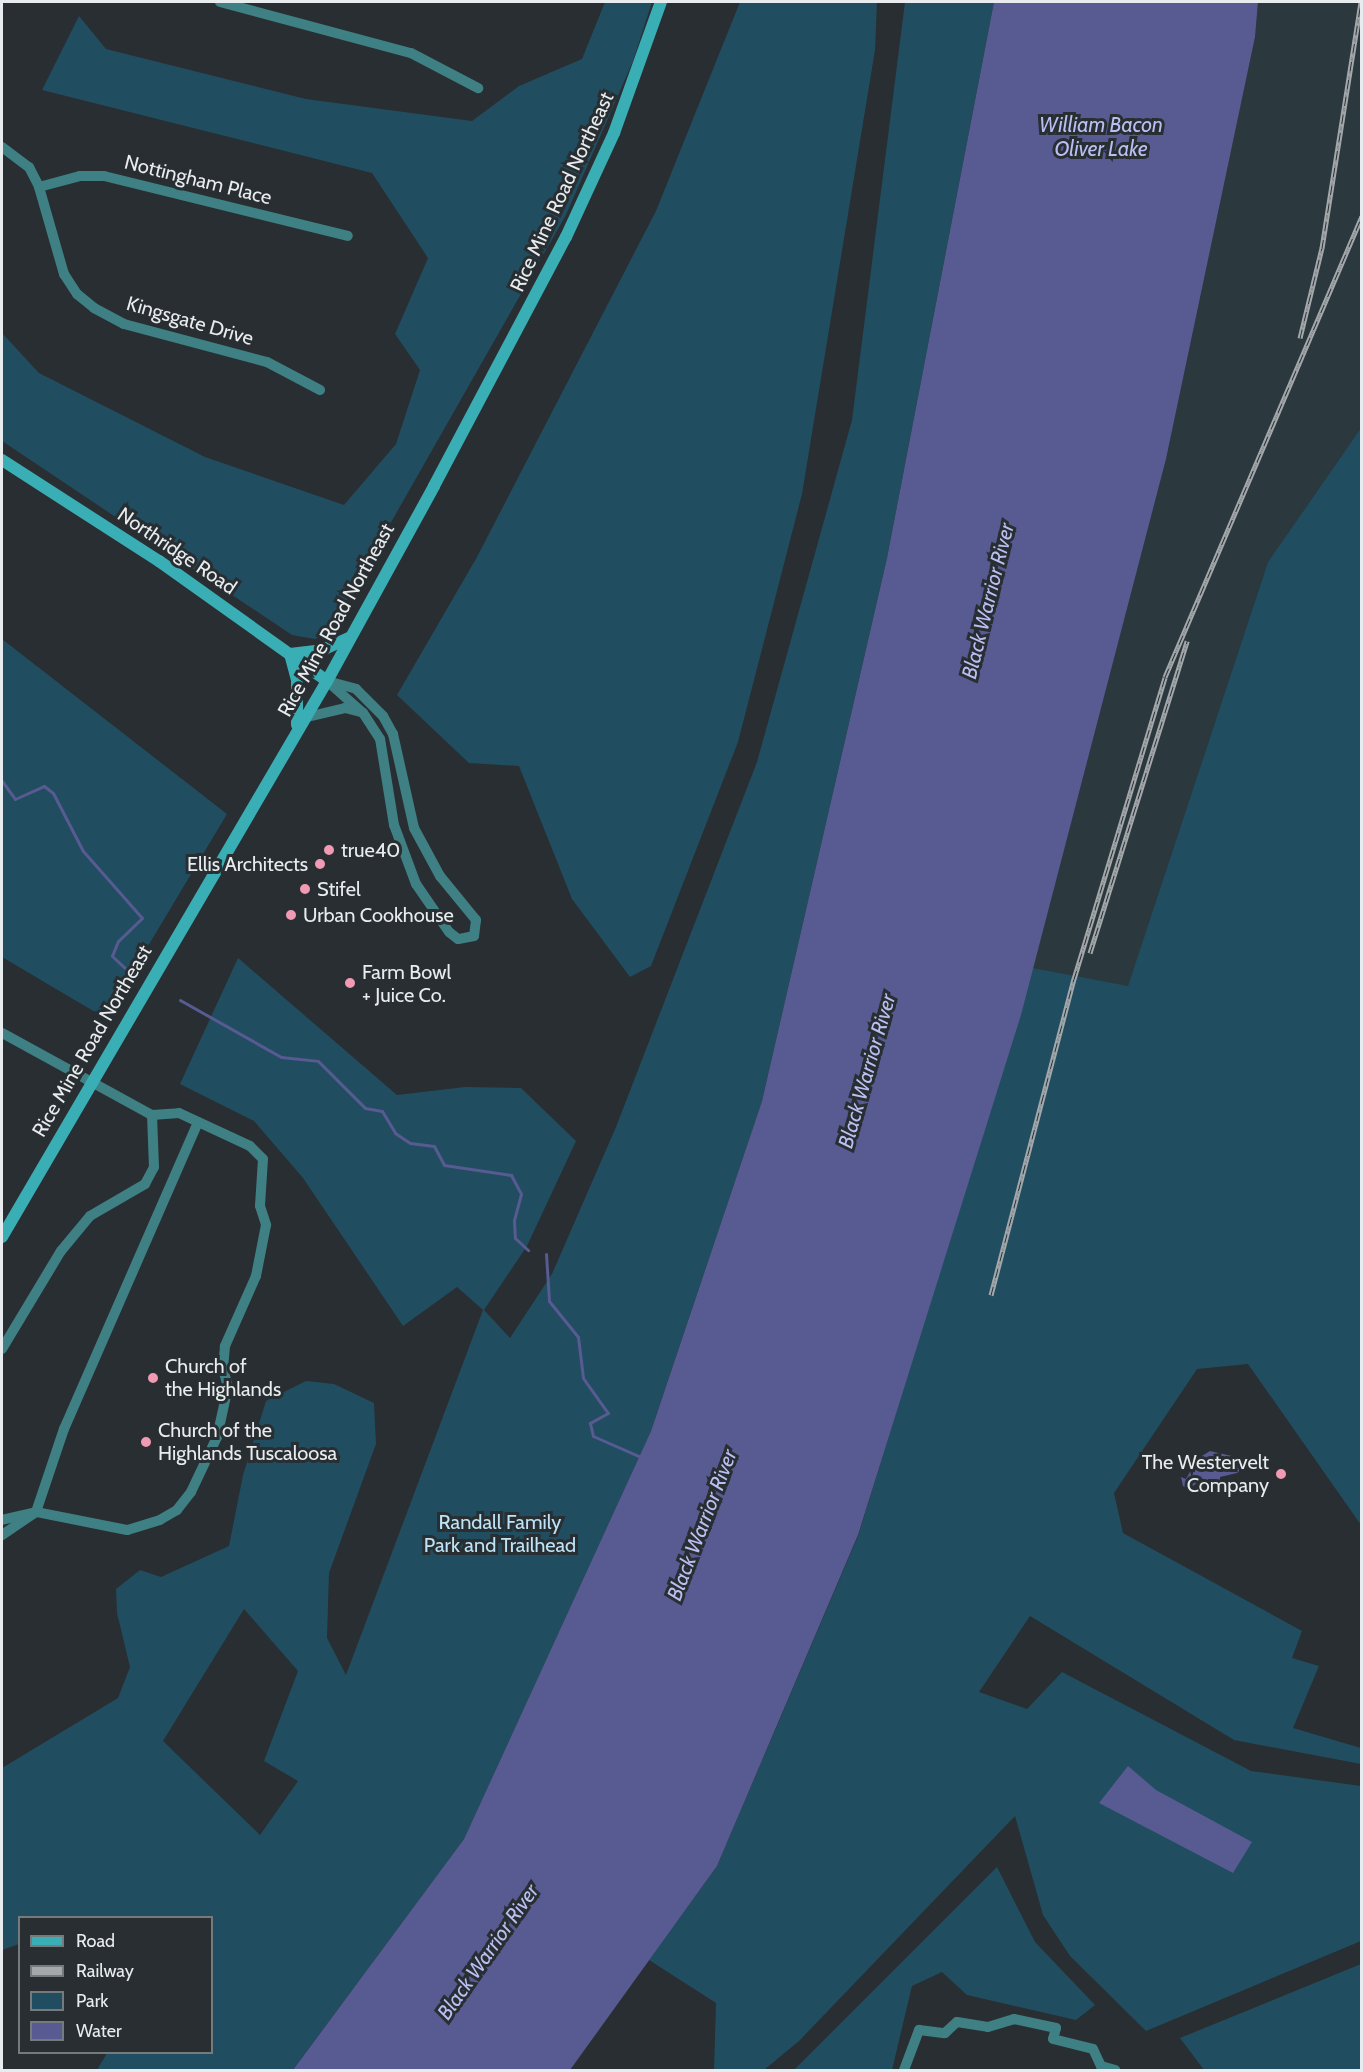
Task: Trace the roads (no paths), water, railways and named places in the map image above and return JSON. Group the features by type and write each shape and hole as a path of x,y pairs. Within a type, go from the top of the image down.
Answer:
{"main road":[{"name":"Rice Mine Road Northeast","path":"2,1237 90,1082 303,718 327,681 566,237 614,133 661,2"},
{"name":"Northridge Road","path":"2,460 152,556 327,681"},
{"path":"296,730 297,680 290,654 322,650 349,638"}],"street":[{"path":"220,2 411,53 478,88"},
{"name":"Kingsgate Drive","path":"2,147 28,167 39,187 64,274 77,294 94,309 124,324 267,362 320,390"},
{"name":"Nottingham Place","path":"39,187 80,176 104,176 348,236"},
{"path":"327,681 356,689 372,701 393,734 414,828 440,876 476,921 474,936 467,939 449,932 408,867 394,825 380,739 363,713 327,681"},
{"path":"303,718 345,708 363,713"},
{"path":"2,1033 152,1115 179,1113 250,1146 263,1159 265,1173 260,1191 266,1225 245,1306 225,1346 223,1369 228,1387 218,1437 191,1492 177,1510 160,1520 127,1530 36,1512 2,1520"},
{"path":"2,1349 61,1251 90,1216 145,1184 154,1167 152,1115"},
{"path":"2,1535 36,1512 64,1429 198,1122"},
{"path":"904,2070 919,2030 945,2033 962,2021 988,2028 1014,2019 1056,2028 1053,2039 1093,2049 1101,2066 1115,2070"}],"water":[{"name":"William Bacon Oliver Lake","path":"994,2 1258,2 1255,37 1166,459 1021,1015 858,1535 717,1866 570,2070 293,2070 464,1839 651,1431 762,1101 887,558"},
{"path":"1210,1451 1232,1456 1244,1467 1237,1473 1220,1477 1221,1491 1214,1492 1202,1478 1190,1489 1183,1486 1181,1477 1186,1479 1197,1459"},
{"path":"1128,1766 1156,1790 1252,1842 1233,1873 1099,1803"}],"waterway":[{"path":"2,781 15,799 44,786 53,793 83,851 142,918 118,941 112,956 129,972"},
{"path":"180,1000 281,1057 318,1061 365,1108 382,1111 395,1133 410,1143 434,1146 444,1165 511,1175 521,1194 514,1221 515,1238 528,1250"},
{"path":"546,1254 549,1301 578,1337 583,1378 608,1413 590,1423 593,1436 643,1458"}],"railway":[{"path":"1300,338 1322,248 1361,2"},
{"path":"991,1295 1074,979 1165,677 1362,216"},
{"path":"1090,953 1187,641"}],"place":[{"name":"true40","path":"329,850"},
{"name":"Ellis Architects","path":"320,864"},
{"name":"Stifel","path":"305,889"},
{"name":"Urban Cookhouse","path":"291,915"},
{"name":"Farm Bowl + Juice Co.","path":"350,983"},
{"name":"Church of the Highlands","path":"153,1378"},
{"name":"Church of the Highlands Tuscaloosa","path":"146,1442"},
{"name":"The Westervelt Company","path":"1281,1474"}],"water label":[{"name":"Black Warrior River","path":"988,601"},
{"name":"Black Warrior River","path":"867,1071"},
{"name":"Black Warrior River","path":"702,1525"},
{"name":"Black Warrior River","path":"488,1952"}],"park label":[{"name":"Randall Family Park and Trailhead","path":"500,1534"}]}
